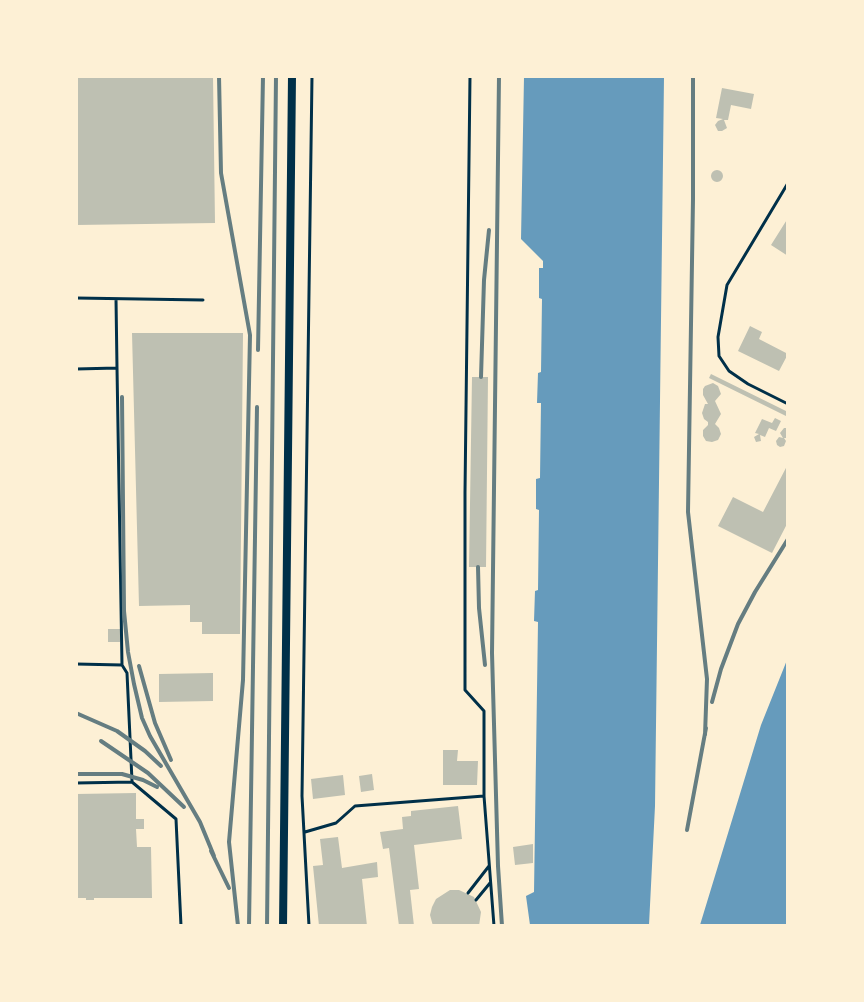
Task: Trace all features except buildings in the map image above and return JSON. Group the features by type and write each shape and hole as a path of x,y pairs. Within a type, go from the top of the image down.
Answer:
{"street":[{"path":"284,926 292,76"}],"lane":[{"path":"309,926 302,796 312,76"},
{"path":"470,76 465,690 484,711 484,796 494,926"},
{"path":"788,183 727,285 718,337 719,356 729,371 748,384 788,404"},
{"path":"76,298 203,300"},
{"path":"116,299 122,664 127,673 132,782"},
{"path":"76,369 117,368"},
{"path":"76,664 122,664"},
{"path":"76,783 132,782 176,819 181,926"},
{"path":"305,832 336,823 355,806 484,796"},
{"path":"468,893 489,866"},
{"path":"476,900 490,881"}],"water":[{"path":"524,77 664,77 655,806 649,925 530,925 526,896 534,892 538,622 534,621 535,591 538,590 539,510 536,509 536,479 540,478 541,403 537,403 538,373 541,372 542,299 539,298 539,268 543,268 543,261 521,239"},
{"path":"787,660 787,925 700,925 761,725"}],"railway":[{"path":"219,76 221,173 250,335 243,680 229,842 238,926"},
{"path":"258,350 263,76"},
{"path":"267,926 276,76"},
{"path":"499,76 492,653 498,866 502,926"},
{"path":"693,76 688,512 707,679 705,735"},
{"path":"481,377 484,280 489,230"},
{"path":"122,397 124,611 134,684 142,718 150,736 200,822 214,856"},
{"path":"249,926 257,407"},
{"path":"712,702 721,669 738,624 788,539"},
{"path":"478,567 479,608 485,665"},
{"path":"139,666 155,723 171,760"},
{"path":"76,713 117,731 161,766"},
{"path":"687,830 706,728"},
{"path":"101,741 148,773 184,807"},
{"path":"76,774 122,774 157,787"},
{"path":"211,851 229,888"}]}
